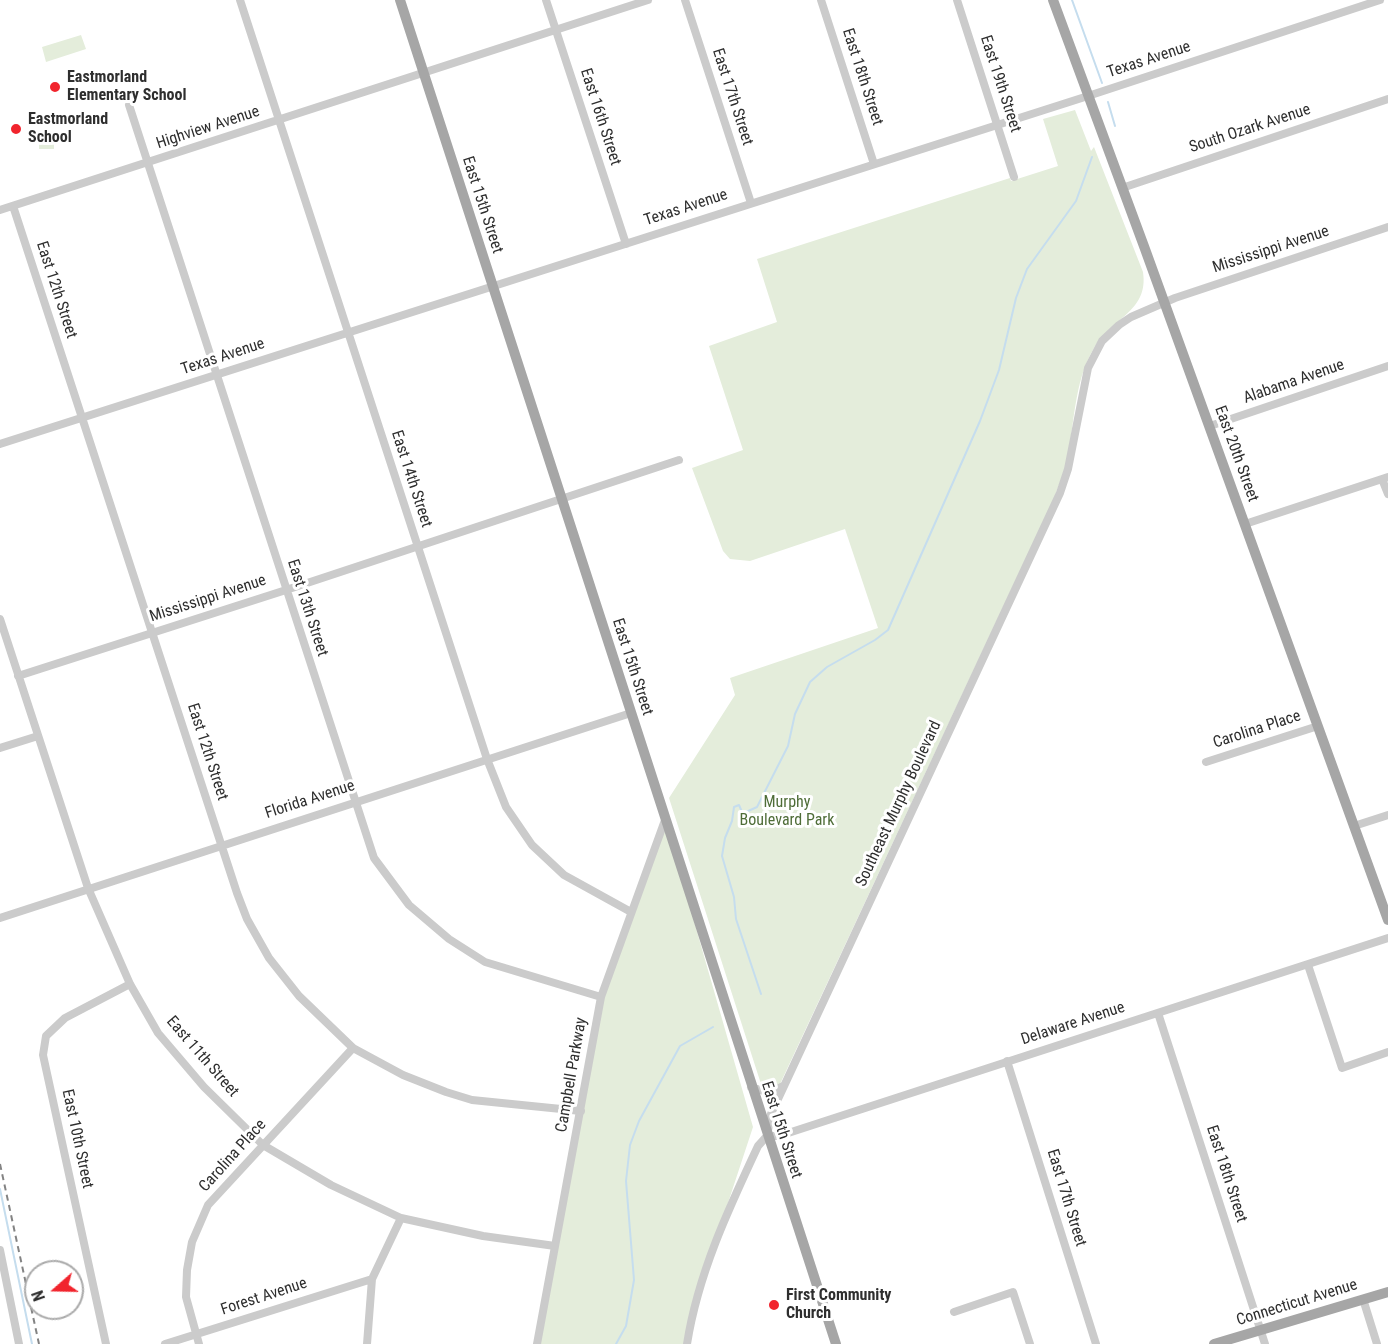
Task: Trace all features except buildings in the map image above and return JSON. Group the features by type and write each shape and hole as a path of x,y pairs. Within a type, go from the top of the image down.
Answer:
{"main road":[{"name":"East 15th Street","path":"400,0 836,1344"},
{"name":"East 20th Street","path":"1053,0 1388,920"},
{"name":"Connecticut Avenue","path":"1214,1344 1388,1292"}],"street":[{"name":"East 14th Street","path":"240,0 417,547 487,759 506,807 532,845 564,875 632,912"},
{"name":"East 16th Street","path":"546,0 626,244"},
{"name":"Highview Avenue","path":"0,210 648,0"},
{"name":"East 17th Street","path":"685,0 751,203"},
{"name":"East 18th Street","path":"821,0 874,164"},
{"name":"East 19th Street","path":"957,0 1014,177"},
{"name":"Texas Avenue","path":"0,444 1088,96 1380,0"},
{"name":"South Ozark Avenue","path":"1122,188 1388,99"},
{"name":"East 13th Street","path":"129,105 374,858 409,905 449,939 485,962 602,997"},
{"name":"East 12th Street","path":"12,206 240,902 269,958 299,996 353,1048 403,1075 472,1100 580,1111"},
{"name":"Mississippi Avenue","path":"1164,302 1388,227"},
{"name":"Southeast Murphy Boulevard","path":"687,1344 692,1312 719,1229 758,1146 767,1136 771,1114 1060,493 1068,469 1088,368 1096,351 1109,333 1119,325 1164,302"},
{"name":"Alabama Avenue","path":"1210,426 1388,366"},
{"name":"Mississippi Avenue","path":"18,676 679,460"},
{"path":"1245,524 1385,478 1388,494"},
{"name":"East 11th Street","path":"0,619 88,888 129,984 158,1033 204,1087 263,1145 331,1185 401,1218 483,1236 555,1246"},
{"name":"Florida Avenue","path":"0,918 631,713"},
{"name":"Carolina Place","path":"1206,762 1318,726"},
{"path":"0,748 38,736"},
{"path":"1354,826 1388,815"},
{"name":"Campbell Parkway","path":"537,1344 602,997 665,820"},
{"name":"Delaware Avenue","path":"767,1136 779,1136 1388,938"},
{"path":"1308,965 1342,1068 1388,1053"},
{"name":"East 10th Street","path":"106,1344 44,1055 46,1036 65,1018 129,984"},
{"name":"East 18th Street","path":"1158,1012 1265,1344"},
{"name":"Carolina Place","path":"199,1344 186,1297 187,1270 192,1242 208,1205 353,1048"},
{"name":"East 17th Street","path":"1007,1061 1096,1344"},
{"path":"751,1087 770,1093 780,1089 787,1081"},
{"path":"367,1344 372,1279 401,1218"},
{"path":"0,1250 19,1344"},
{"name":"Forest Avenue","path":"165,1344 372,1279"},
{"path":"954,1312 1013,1292 1030,1344"},
{"path":"1363,1299 1377,1344"}],"green space":[{"path":"81,35 86,49 46,62 42,47"},
{"name":"Murphy Boulevard Park","path":"1075,110 1091,151 1094,147 1143,272 1140,297 1135,306 1101,338 1087,361 1078,390 1066,464 1054,498 780,1084 773,1089 765,1089 761,1084 669,798 735,695 730,678 878,628 845,529 750,561 730,559 723,551 692,468 743,450 709,346 777,322 757,259 1010,178 1011,181 1058,166 1043,119"},
{"path":"39,136 54,136 54,149 39,149"},
{"path":"665,820 753,1127 692,1312 687,1344 537,1344 601,997"}],"waterway":[{"path":"1072,0 1102,83"},
{"path":"1108,102 1115,126"},
{"path":"761,994 736,919 734,897 722,856 734,807 739,805 742,812 757,807 788,746 795,714 810,682 827,667 875,640 888,630 980,421 999,370 1016,298 1027,269 1076,201 1092,157"},
{"path":"616,1344 626,1326 634,1280 626,1181 630,1145 639,1121 680,1046 713,1027"},
{"path":"0,1189 32,1344"}],"railway":[{"path":"0,1164 39,1344"}],"place":[{"name":"Eastmorland Elementary School","path":"55,87"},
{"name":"Eastmorland School","path":"16,129"},
{"name":"First Community Church","path":"774,1305"}]}
